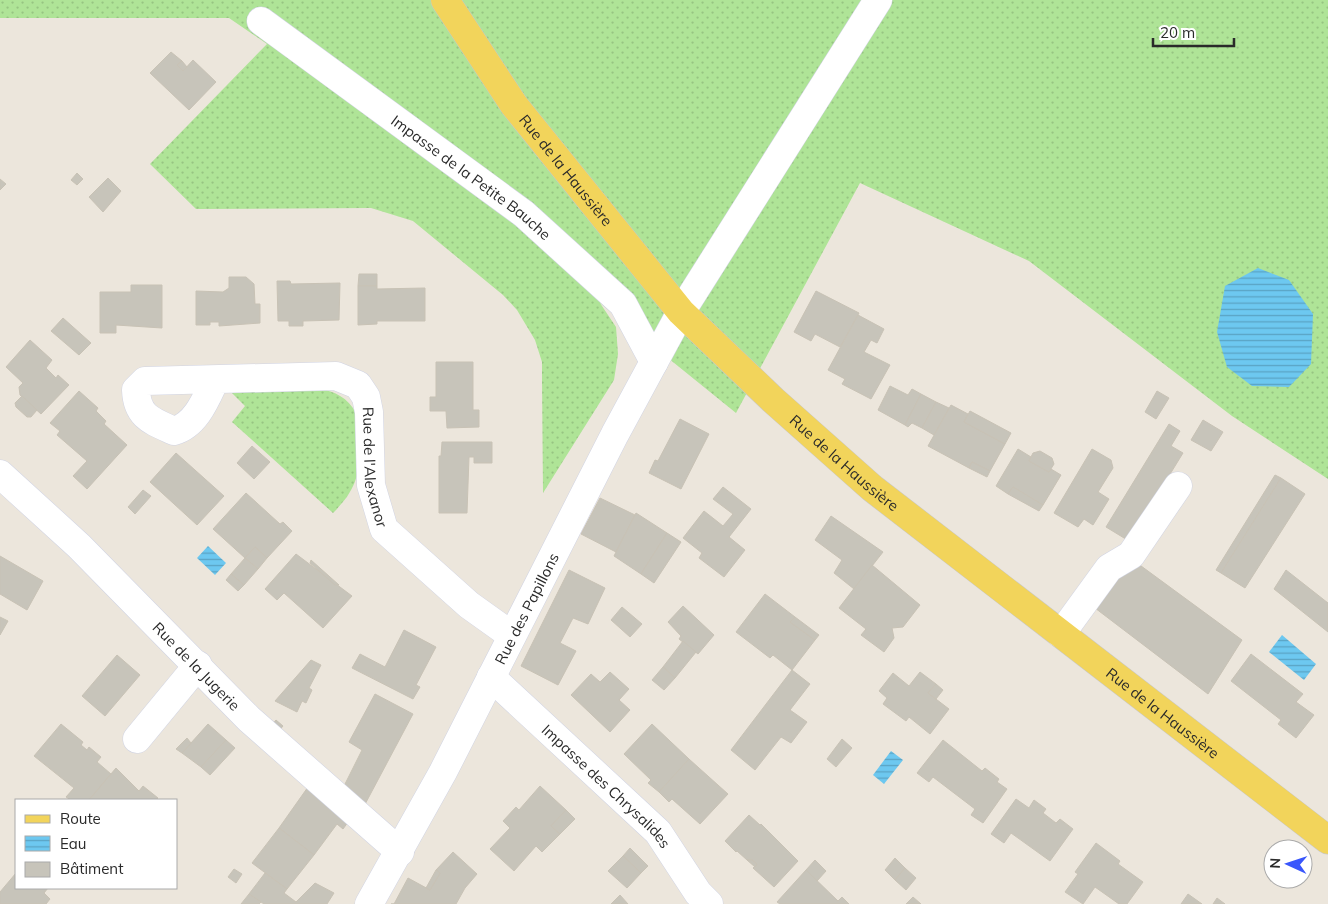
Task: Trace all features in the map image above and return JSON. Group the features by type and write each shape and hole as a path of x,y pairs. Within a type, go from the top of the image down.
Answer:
{"main road":[{"name":"Rue de la Haussière","path":"445,0 514,105 681,312 773,400 872,488 1326,836"}],"street":[{"name":"Rue des Papillons","path":"369,904 400,852 511,635 681,312 878,0"},
{"name":"Impasse de la Petite Bauche","path":"261,22 524,214 623,304 654,362"},
{"name":"Rue de l'Alexanor","path":"215,380 336,376 358,385 366,397 369,412 371,485 384,529 469,605 511,635"},
{"name":"Rue de la Jugerie","path":"0,474 51,518 198,665 249,719 400,852"},
{"path":"1061,634 1109,568 1131,554 1178,486"},
{"path":"138,739 198,665"},
{"name":"Impasse des Chrysalides","path":"491,677 658,832 698,893 709,904"}],"green space":[{"path":"0,0 1328,0 1328,479 1232,416 1029,261 860,183 736,413 600,303 616,327 618,354 614,380 543,493 542,362 535,340 517,310 503,295 413,221 371,208 196,209 150,164 267,44 229,18 0,18"},
{"path":"319,389 341,396 356,413 359,455 356,478 352,489 333,513 232,422 245,406 231,392"}],"water":[{"path":"1258,268 1289,280 1313,314 1311,364 1289,387 1252,386 1227,367 1217,332 1225,286"},
{"path":"208,546 226,563 215,575 197,558"},
{"path":"1282,635 1316,664 1304,680 1269,652"},
{"path":"891,751 903,760 884,784 873,775"}],"building":[{"path":"171,52 182,61 177,65 183,71 193,60 216,82 189,110 150,73"},
{"path":"182,61 187,67 183,71 177,65"},
{"path":"77,173 83,179 77,185 71,180"},
{"path":"108,178 121,191 103,212 89,197"},
{"path":"0,179 6,184 0,190"},
{"path":"359,274 377,274 377,286 358,286"},
{"path":"229,277 246,277 254,284 255,304 260,304 260,323 219,326 219,322 210,322 210,325 196,325 196,291 223,292 229,288"},
{"path":"277,281 290,281 291,284 340,283 339,320 303,321 303,326 289,326 289,321 278,321"},
{"path":"131,285 162,285 162,328 116,325 116,333 100,333 100,292 131,292"},
{"path":"358,286 377,286 377,289 425,288 425,321 377,321 377,324 358,325"},
{"path":"816,291 859,313 840,347 815,334 811,341 794,332"},
{"path":"858,315 884,329 877,343 871,340 864,352 890,365 871,399 842,384 845,379 828,370"},
{"path":"63,318 91,343 79,355 51,331"},
{"path":"30,340 52,360 46,368 56,378 58,375 69,385 41,414 20,395 19,387 23,383 6,367"},
{"path":"436,362 473,362 473,410 479,410 479,427 447,428 446,411 430,411 430,397 436,397"},
{"path":"890,386 908,395 912,389 921,394 905,425 878,410"},
{"path":"79,391 98,408 96,411 106,421 104,424 127,445 87,489 73,476 87,461 57,435 60,431 50,423"},
{"path":"1157,391 1169,398 1156,419 1145,412"},
{"path":"921,394 936,402 922,428 912,423 908,427 905,425"},
{"path":"22,396 37,410 31,417 27,417 16,407 15,403"},
{"path":"936,402 949,408 934,435 922,428"},
{"path":"951,405 968,414 964,422 1005,444 990,471 972,462 969,468 928,446"},
{"path":"970,411 1011,433 1005,444 964,422"},
{"path":"680,419 709,434 681,489 649,473 655,460 658,461"},
{"path":"1203,420 1223,432 1211,451 1191,440"},
{"path":"1169,424 1180,431 1171,446 1183,453 1129,541 1106,527"},
{"path":"442,442 492,442 492,463 474,463 474,457 469,457 467,513 439,513 439,456 441,456"},
{"path":"252,446 270,462 254,479 237,463"},
{"path":"1018,449 1031,457 1029,461 1049,472 1051,469 1061,475 1043,505 1013,487 1008,494 996,486"},
{"path":"1092,449 1111,460 1113,468 1098,492 1109,499 1093,525 1084,519 1078,527 1054,513"},
{"path":"1040,451 1052,458 1054,464 1049,472 1029,461 1033,453"},
{"path":"176,453 224,496 197,525 150,482"},
{"path":"972,462 990,471 987,477 969,468"},
{"path":"1275,475 1281,478 1221,573 1216,570"},
{"path":"1281,478 1305,494 1245,588 1221,573"},
{"path":"723,487 751,509 729,537 745,550 724,577 699,558 702,553 683,538 704,511 723,526 733,514 713,499"},
{"path":"1013,487 1043,505 1039,511 1008,494"},
{"path":"143,490 151,496 135,514 128,507"},
{"path":"246,493 280,524 283,522 292,531 267,558 255,547 245,558 213,529"},
{"path":"600,498 635,515 616,552 581,534"},
{"path":"636,513 667,533 641,574 614,556"},
{"path":"831,516 883,552 854,589 834,573 842,560 815,540"},
{"path":"667,533 681,542 654,583 641,574"},
{"path":"255,547 267,558 258,569 245,558"},
{"path":"296,554 352,596 323,628 284,593 277,600 265,589"},
{"path":"0,556 43,581 27,610 0,594"},
{"path":"245,558 258,569 244,585 231,574"},
{"path":"311,560 339,585 335,585 310,563"},
{"path":"1137,563 1242,640 1208,694 1095,608 1122,575"},
{"path":"872,565 920,605 903,627 892,628 894,638 884,652 861,635 866,629 839,608"},
{"path":"569,570 605,588 588,624 573,618 560,643 576,651 558,685 521,666"},
{"path":"1286,570 1328,603 1328,632 1274,589"},
{"path":"231,574 244,585 238,591 226,580"},
{"path":"765,594 795,617 790,622 815,640 792,670 773,655 770,658 736,632"},
{"path":"683,606 714,635 698,654 679,639 681,636 668,622"},
{"path":"622,607 642,624 630,637 611,620"},
{"path":"0,617 8,621 0,635"},
{"path":"795,617 819,635 815,640 790,622"},
{"path":"404,630 436,647 416,685 420,687 413,699 352,668 360,654 385,667"},
{"path":"683,641 696,652 675,678 663,667"},
{"path":"1251,654 1303,694 1296,702 1314,715 1296,738 1278,724 1281,720 1231,681"},
{"path":"117,655 140,675 105,716 82,696"},
{"path":"311,660 321,665 309,688 312,690 306,703 302,701 297,712 275,701"},
{"path":"663,667 675,678 664,690 652,680"},
{"path":"792,670 810,684 790,710 807,722 791,743 781,737 755,770 731,750"},
{"path":"610,672 629,689 619,700 630,710 610,732 571,695 591,674 600,682"},
{"path":"920,672 936,684 928,693 949,709 930,734 909,717 906,721 883,704 887,698 879,691 893,673 909,686"},
{"path":"936,684 943,690 936,699 928,693"},
{"path":"375,694 413,714 363,808 341,792 362,750 349,742"},
{"path":"276,720 283,726 277,733 270,727"},
{"path":"61,724 83,742 81,745 87,750 89,747 101,757 97,762 111,774 90,799 69,799 66,797 74,788 34,756"},
{"path":"208,724 226,740 201,767 182,753"},
{"path":"652,724 689,759 659,792 648,783 651,780 624,754"},
{"path":"187,738 191,743 182,753 176,749"},
{"path":"842,739 852,748 836,767 827,759"},
{"path":"226,740 235,748 210,775 201,767"},
{"path":"943,740 982,771 985,768 999,779 997,782 1007,789 983,823 971,815 975,809 933,777 929,782 917,773"},
{"path":"689,759 728,794 700,824 672,799 669,802 659,792"},
{"path":"116,768 139,791 143,786 158,798 157,799 90,799"},
{"path":"540,786 566,810 551,826 560,834 542,852 536,846 514,871 490,849 510,828 503,821 516,807 519,810"},
{"path":"308,787 351,818 343,829 337,824 314,855 279,828"},
{"path":"1016,799 1029,808 1034,800 1046,809 1043,813 1056,823 1060,819 1073,829 1050,861 1011,833 1004,843 991,834"},
{"path":"566,810 575,819 560,834 551,826"},
{"path":"749,815 761,824 798,861 774,887 753,868 757,864 752,860 747,860 725,841"},
{"path":"279,828 314,855 287,889 252,863"},
{"path":"1096,843 1120,861 1118,864 1143,882 1127,904 1119,904 1095,887 1083,904 1065,892 1078,874 1075,872"},
{"path":"630,848 648,866 641,873 623,856"},
{"path":"453,852 477,874 465,888 456,904 394,904 408,878 430,890 440,873 436,870"},
{"path":"623,856 641,873 627,888 608,871"},
{"path":"895,858 905,868 895,880 885,870"},
{"path":"747,860 752,860 757,864 755,867"},
{"path":"815,860 826,871 817,881 806,870"},
{"path":"905,868 916,878 906,890 895,880"},
{"path":"234,869 242,874 236,883 228,877"},
{"path":"436,870 440,873 430,890 426,888"},
{"path":"806,870 838,901 842,897 849,904 780,904 777,902"},
{"path":"265,873 287,889 284,893 296,902 315,883 334,893 327,904 264,904 249,894"},
{"path":"15,874 15,889 47,889 44,893 50,899 46,904 0,904 0,892"},
{"path":"249,894 261,902 259,904 241,904"},
{"path":"1188,894 1202,904 1181,904"},
{"path":"620,895 628,904 611,904"},
{"path":"913,897 921,904 906,904"},
{"path":"1217,898 1225,904 1213,904"}]}
